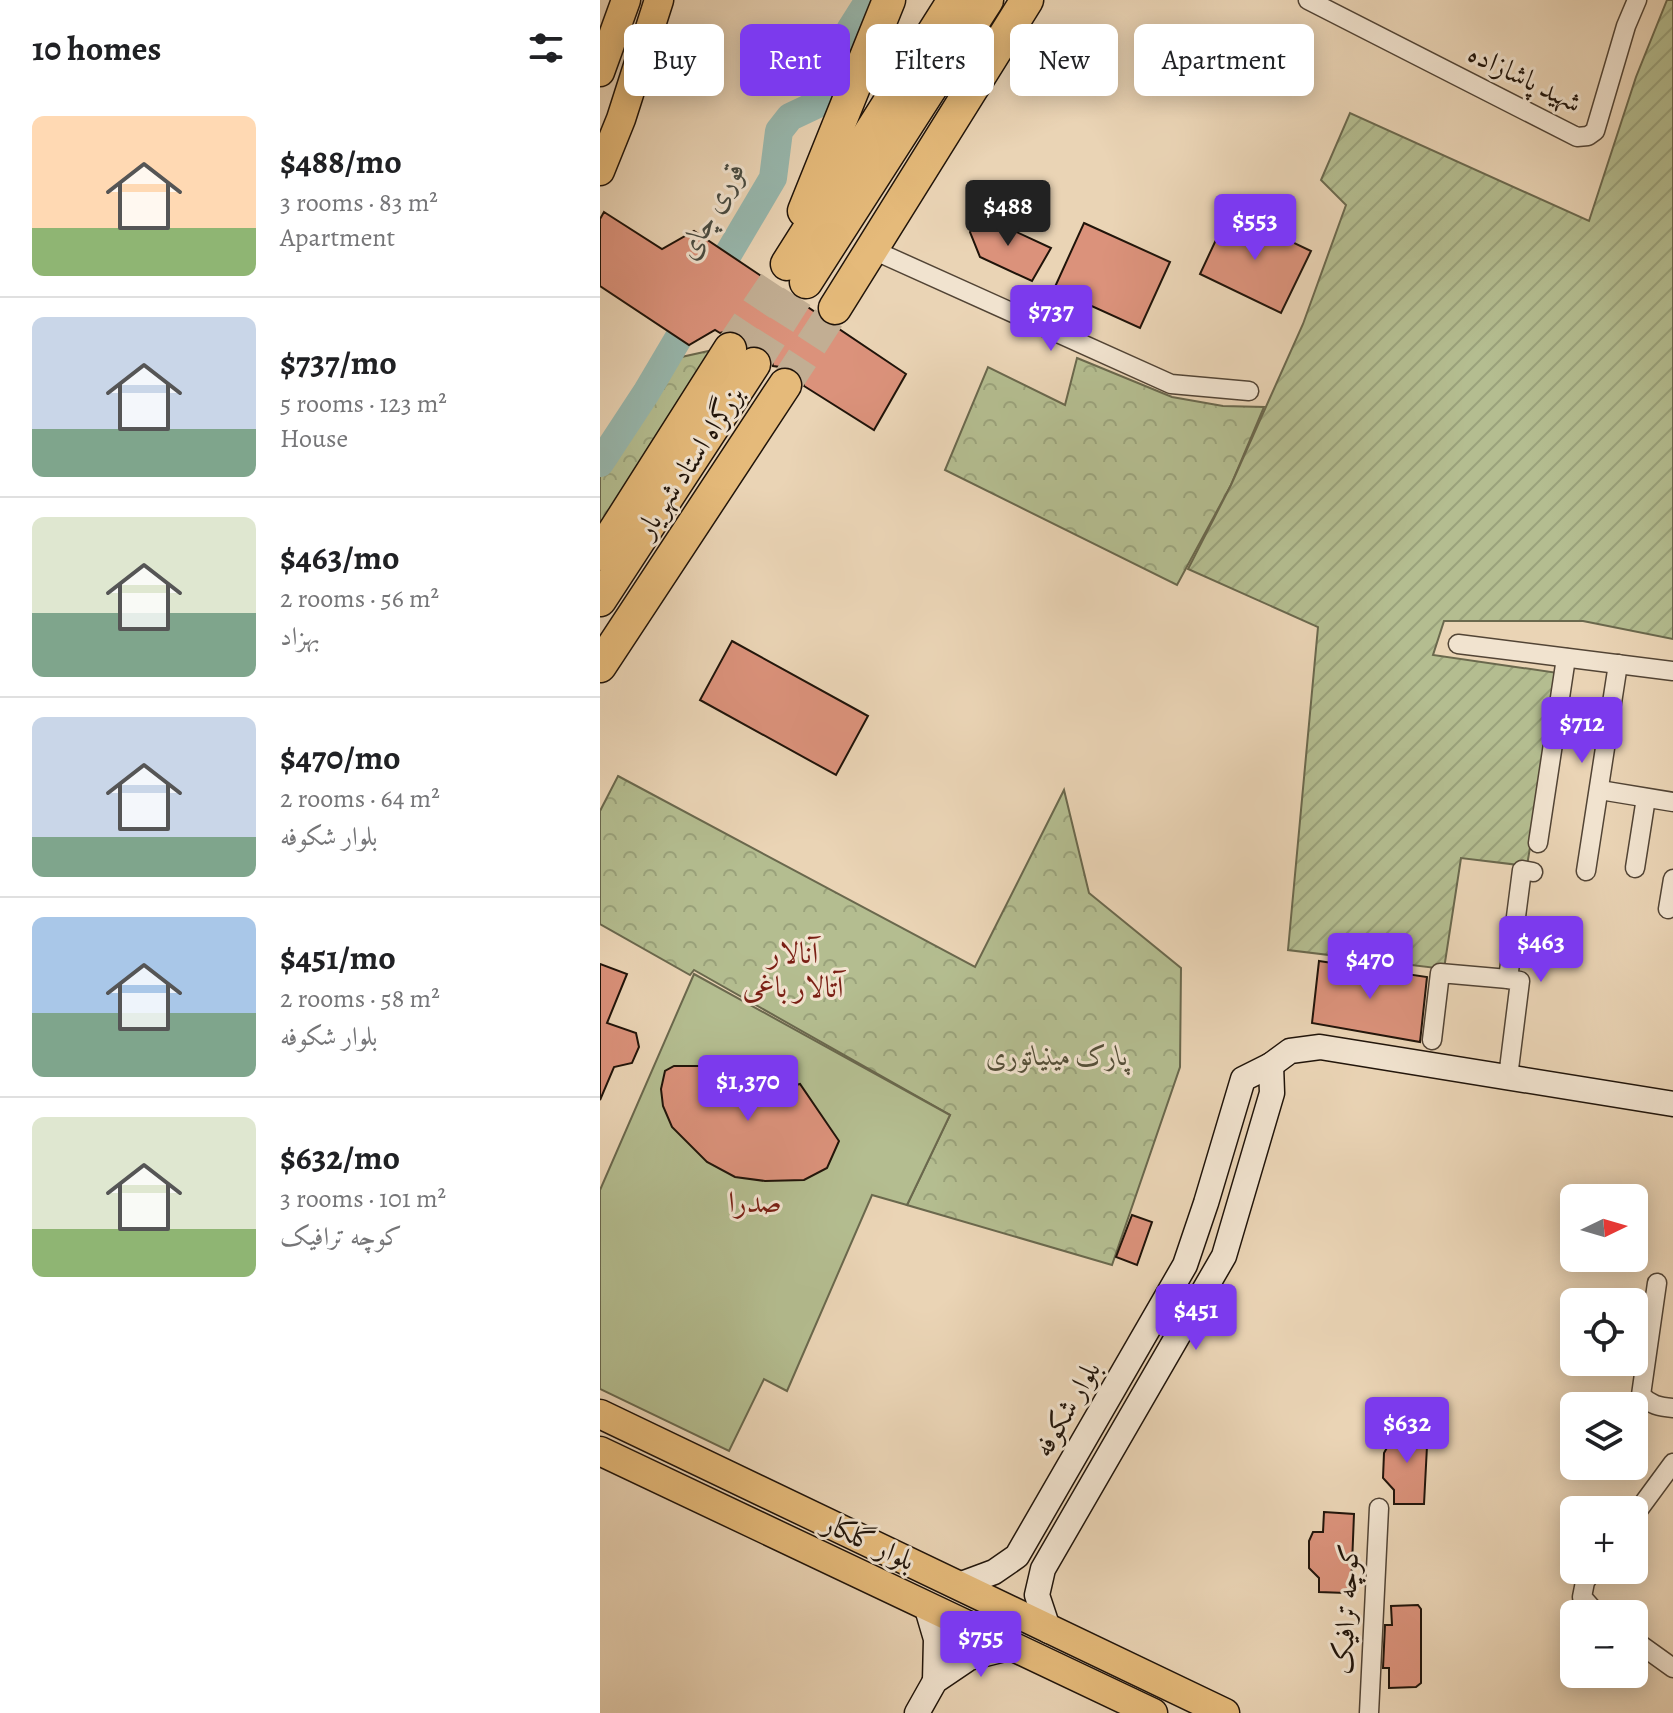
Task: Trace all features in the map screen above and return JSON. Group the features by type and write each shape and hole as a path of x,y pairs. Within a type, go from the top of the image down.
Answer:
{"highway":[{"path":"797,273 795,233 889,0"},
{"path":"797,273 954,0"},
{"path":"797,273 987,0"},
{"path":"835,308 1027,0"},
{"name":"بزرگراه استاد شهریار","path":"600,554 742,357 600,600"},
{"path":"600,666 785,385"}],"main road":[{"path":"600,72 626,0"},
{"path":"600,171 621,119 659,0"},
{"name":"بلوار شکوفه","path":"959,1585 994,1572 1017,1556 1185,1265 1243,1079 1290,1051 1320,1047 1673,1104"},
{"path":"1049,1631 1037,1595 1043,1569 1224,1256 1272,1093 1271,1065"},
{"name":"بلوار گلکار","path":"600,1414 1225,1713"},
{"name":"بلوار گلکار","path":"600,1451 1153,1713"},
{"path":"1017,1556 1025,1571 1043,1569"},
{"path":"926,1605 936,1639 935,1681"},
{"path":"917,1713 935,1681 969,1658 1013,1647"}],"street":[{"name":"شهید پاشازاده","path":"1308,0 1343,9 1577,137 1588,136 1595,131 1626,26 1637,0"},
{"path":"871,249 1171,384 1249,391"},
{"path":"1458,644 1673,671"},
{"path":"1538,843 1566,658"},
{"path":"1586,871 1618,664"},
{"path":"1600,790 1673,802"},
{"path":"1635,868 1646,798"},
{"path":"1508,979 1522,870 1533,872"},
{"path":"1668,909 1673,879"},
{"path":"1432,1040 1440,973 1520,981 1508,1077"},
{"path":"1657,1283 1641,1395 1658,1407 1673,1408"},
{"path":"1648,1497 1673,1463"},
{"name":"کوچه ترافیک","path":"1369,1713 1379,1508"},
{"path":"1648,1648 1670,1660"}],"green space":[{"path":"1667,0 1673,0 1673,639 1583,621 1444,621 1433,655 1558,673 1527,866 1461,858 1444,969 1288,950 1318,627 1188,569 1231,485 1303,324 1346,205 1321,180 1350,113 1589,221 1636,77"},
{"path":"713,350 600,537 600,474 677,358"},
{"path":"1077,358 1172,397 1223,406 1264,407 1231,485 1177,585 945,470 988,367 1065,405"},
{"name":"پارک مینیاتوری","path":"618,776 975,967 1064,790 1089,893 1181,968 1180,1067 1112,1265 907,1205 950,1115 694,970 690,975 600,924 600,811"},
{"path":"694,974 950,1115 907,1205 872,1195 787,1391 764,1379 729,1451 600,1389 600,1190"}],"building":[{"path":"604,212 662,249 694,231 818,314 824,324 836,327 906,374 874,430 804,386 802,376 795,369 773,366 771,356 765,349 748,346 739,333 715,330 689,345 600,286 600,219"},
{"path":"1229,212 1311,251 1281,313 1200,274"},
{"path":"980,215 1051,248 1032,281 980,257 970,232"},
{"path":"1084,223 1170,262 1140,328 1054,289"},
{"path":"732,641 868,716 836,775 700,700"},
{"path":"1319,961 1427,977 1420,1042 1312,1023"},
{"path":"600,964 627,974 607,1023 636,1033 639,1047 632,1063 614,1067 600,1100"},
{"path":"752,1060 754,1073 761,1083 769,1087 781,1089 800,1084 839,1141 827,1168 804,1180 765,1181 735,1177 707,1162 672,1127 663,1106 661,1089 665,1071 674,1066 720,1066"},
{"path":"1132,1215 1152,1222 1137,1265 1116,1257"},
{"path":"1399,1425 1428,1427 1424,1504 1394,1504 1394,1490 1383,1478 1384,1453 1389,1444 1399,1444"},
{"path":"1324,1512 1354,1514 1351,1590 1346,1593 1319,1592 1319,1578 1309,1568 1309,1541 1313,1532 1323,1532"},
{"path":"1418,1605 1421,1609 1421,1683 1416,1687 1389,1688 1389,1668 1383,1668 1385,1625 1392,1625 1391,1606"}],"waterway":[{"name":"قوری چای","path":"600,463 646,393 773,178 779,131 790,117 826,100 855,46 850,30 869,0"}],"tunnel":[{"path":"730,349 787,264"},
{"path":"754,364 806,282"},
{"path":"785,385 835,308"}],"district":[{"name":"آنالار آتالار باغی","path":"793,970"},
{"name":"صدرا","path":"755,1202"}]}
